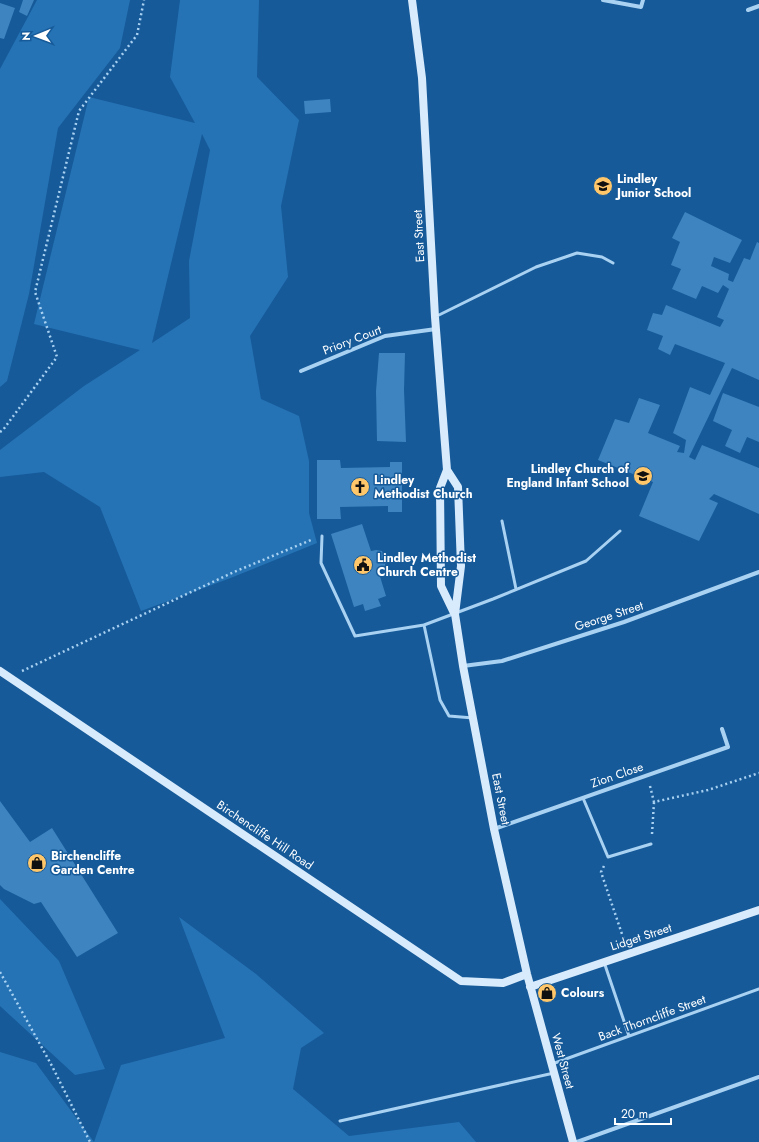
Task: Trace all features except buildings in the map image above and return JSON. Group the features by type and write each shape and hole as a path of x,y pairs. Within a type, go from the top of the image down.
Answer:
{"street":[{"name":"East Street","path":"412,0 422,78 435,317 446,470 440,488 441,586 455,614"},
{"path":"603,0 641,7 643,0"},
{"path":"748,10 759,6"},
{"name":"Priory Court","path":"301,371 385,336 436,328"},
{"name":"East Street","path":"446,470 458,487 461,566 455,614 463,666 494,829 530,987"},
{"name":"George Street","path":"463,666 502,661 608,627 759,572"},
{"name":"Birchencliffe Hill Road","path":"0,671 461,981 502,983 527,974"},
{"name":"Zion Close","path":"494,829 728,747 722,729"},
{"name":"Lidget Street","path":"530,987 759,910"},
{"name":"West Street","path":"530,987 573,1142"},
{"path":"577,1142 759,1077"}],"lane":[{"path":"435,317 536,267 577,253 602,257 613,263"},
{"path":"502,521 516,589"},
{"path":"322,536 321,563 355,636 424,625 455,614 586,561 620,531"},
{"path":"424,625 440,700 449,716 473,718"},
{"path":"583,798 608,858 651,844"},
{"path":"604,962 629,1036"},
{"name":"Back Thorncliffe Street","path":"552,1064 759,989"},
{"path":"340,1121 554,1073"}],"path":[{"path":"0,432 4,430 57,357 35,292 79,112 137,35 144,0"},
{"path":"9,678 234,572 322,536"},
{"path":"654,802 708,790 759,773"},
{"path":"647,775 654,802 651,844"},
{"path":"608,858 601,872 628,954"},
{"path":"0,972 52,1066 90,1142"}],"shaded area":[{"path":"37,0 130,0 120,48 58,128 29,294 7,381 0,387 0,69"},
{"path":"180,0 259,0 257,77 299,120 281,206 288,277 250,336 261,399 299,416 309,461 309,513 317,543 228,579 141,611 100,507 44,472 0,477 0,450 84,386 140,350 34,324 89,97 195,123 170,77","holes":["202,134 210,150 189,261 190,318 152,343"]},
{"path":"0,899 59,961 105,1069 75,1075 0,1006"},
{"path":"179,917 256,974 324,1033 301,1048 293,1089 349,1136 459,1122 476,1142 94,1142 121,1065 225,1038"},
{"path":"0,1052 36,1063 94,1142 0,1142"}],"place":[{"name":"Lindley Junior School","path":"603,186"},
{"name":"Lindley Church of England Infant School","path":"643,476"},
{"name":"Lindley Methodist Church","path":"360,487"},
{"name":"Lindley Methodist Church Centre","path":"363,565"},
{"name":"Birchencliffe Garden Centre","path":"37,863"},
{"name":"Colours","path":"547,993"}]}
